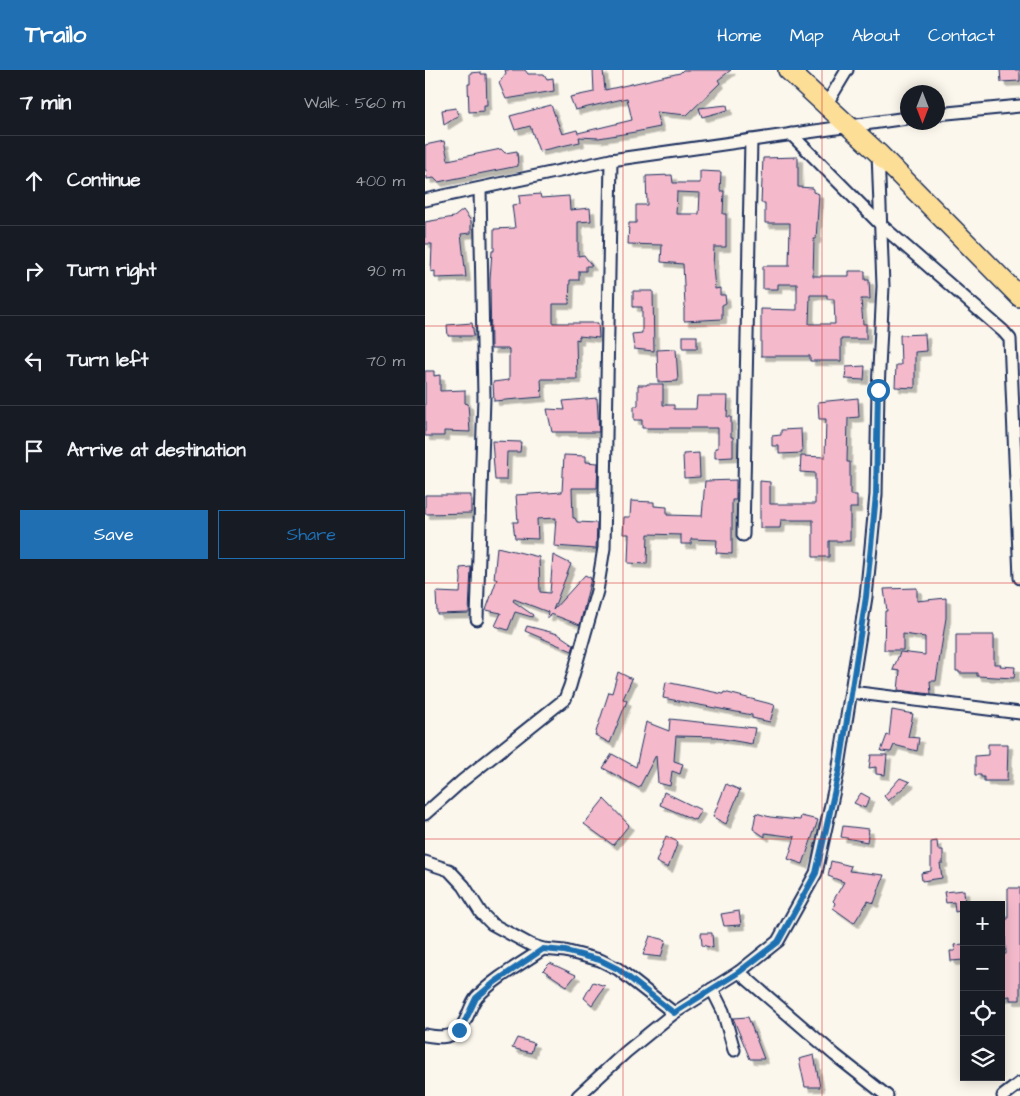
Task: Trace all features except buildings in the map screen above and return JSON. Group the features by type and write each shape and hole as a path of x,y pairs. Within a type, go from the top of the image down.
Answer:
{"main road":[{"path":"788,70 878,153 1020,297"}],"street":[{"path":"826,105 847,70"},
{"path":"945,113 1020,106"},
{"path":"425,200 611,160 900,119"},
{"path":"791,134 881,225 1003,331 1010,340 1020,578"},
{"path":"743,535 751,140"},
{"path":"578,1096 626,1052 674,1013 739,972 778,942 816,873 839,772 866,597 876,495 878,390 883,286 878,153"},
{"path":"425,814 462,781 565,699 570,686 597,591 604,548 611,160"},
{"path":"477,619 484,397 480,188"},
{"path":"851,692 1020,713"},
{"path":"425,862 449,870 464,886 481,913 492,924 531,945 600,960 618,969 674,1013"},
{"path":"425,1035 447,1037 459,1030 476,998 495,982 543,949"},
{"path":"739,972 835,1055 887,1096"},
{"path":"712,989 723,1010 734,1050"},
{"path":"1003,1096 1020,1083"}],"route":[{"path":"459,1030 476,998 495,982 543,949 565,951 600,960 618,969 674,1013 739,972 778,942 816,873 839,772 866,597 876,495 878,390"}]}
